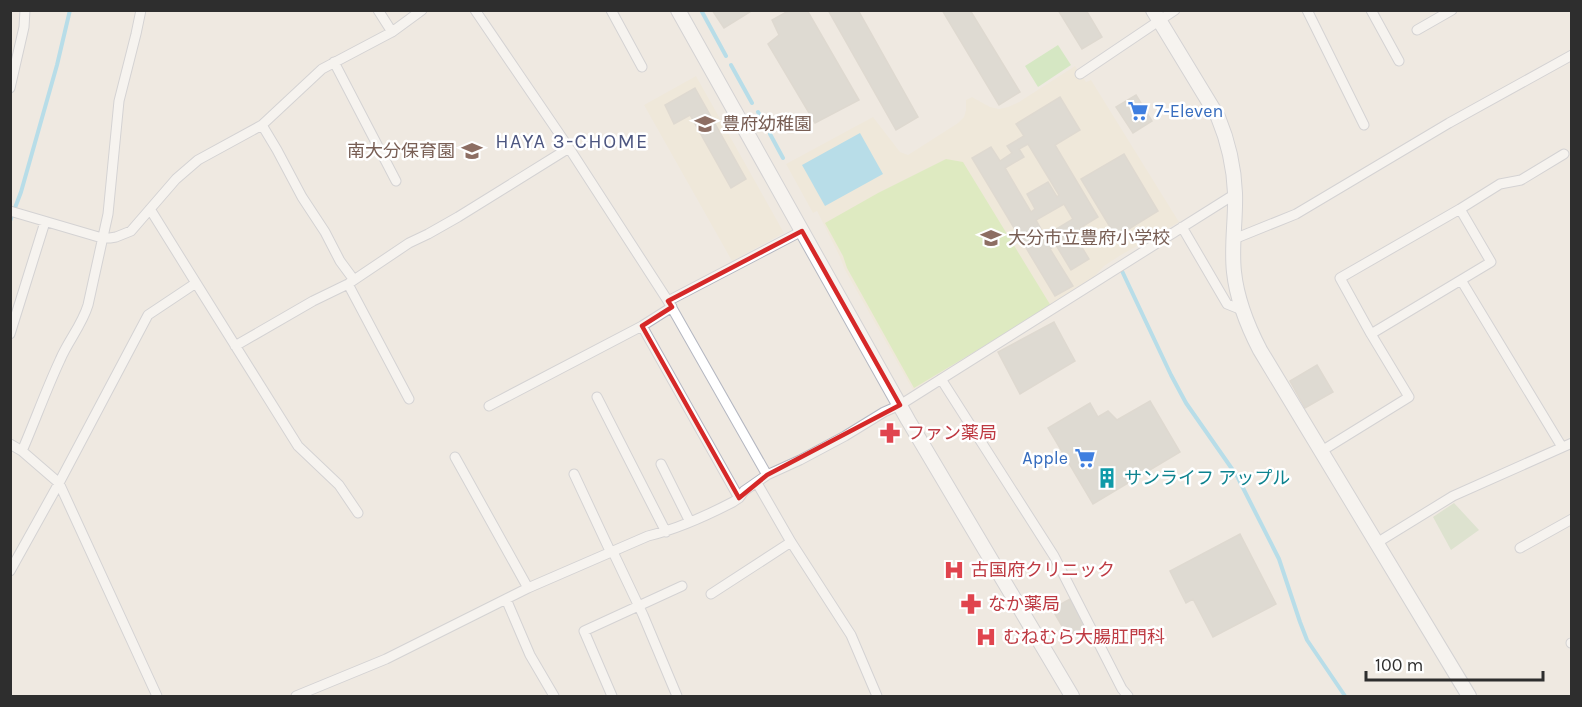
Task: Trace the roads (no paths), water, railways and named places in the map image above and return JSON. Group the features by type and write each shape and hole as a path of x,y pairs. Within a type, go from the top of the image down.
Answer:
{"street":[{"path":"10,88 24,27 25,10"},
{"path":"22,451 68,342 86,312 109,202 119,101 141,10"},
{"path":"378,10 392,32"},
{"path":"10,212 102,238 124,234 137,225 176,179 198,160 261,125 315,74 392,32 422,10"},
{"path":"475,10 670,304 768,475"},
{"path":"611,10 642,67"},
{"path":"678,10 900,405 1072,696"},
{"path":"1080,74 1156,16 1175,10"},
{"path":"1307,10 1364,125"},
{"path":"1371,10 1399,61"},
{"path":"1417,30 1452,10"},
{"path":"1156,16 1218,117 1225,135 1234,175 1233,269 1236,288 1242,310 1260,350 1375,544 1469,696"},
{"path":"1234,239 1296,214 1449,123 1572,55"},
{"path":"334,62 396,181"},
{"path":"261,125 325,232 409,399"},
{"path":"235,346 351,282 409,243 458,217 568,148"},
{"path":"1320,452 1409,397 1340,278 1500,184 1521,180 1564,154"},
{"path":"296,696 386,659 528,588 648,536 666,532 709,514 739,498 744,491 768,475 900,405 1235,194"},
{"path":"1371,334 1491,262 1460,208"},
{"path":"150,209 298,446 339,484 358,513"},
{"path":"10,334 45,222"},
{"path":"1182,227 1227,304 1242,310"},
{"path":"489,406 642,327 670,304 802,231"},
{"path":"1375,544 1453,496 1567,445 1461,280"},
{"path":"10,571 148,315 196,283"},
{"path":"642,327 739,498"},
{"path":"941,379 1054,556 1122,689 1128,696"},
{"path":"597,397 666,532"},
{"path":"10,444 22,451 59,483 157,696"},
{"path":"455,457 528,588"},
{"path":"660,464 690,522"},
{"path":"574,474 638,606 677,696"},
{"path":"757,483 791,542 852,635 877,696"},
{"path":"1520,548 1572,519"},
{"path":"711,594 791,542"},
{"path":"612,696 584,631 682,586"},
{"path":"506,599 530,655 554,696"}],"water":[{"path":"860,133 883,174 825,206 802,165"}],"waterway":[{"path":"10,221 21,192 70,10"},
{"path":"701,10 726,56"},
{"path":"731,65 752,103"},
{"path":"758,112 765,124"},
{"path":"770,134 783,158"},
{"path":"1122,271 1186,403 1237,476 1279,559 1307,640 1345,696"}],"place":[{"name":"7-Eleven","path":"1138,111"},
{"name":"豊府幼稚園","path":"705,124"},
{"name":"南大分保育園","path":"472,151"},
{"name":"大分市立豊府小学校","path":"991,238"},
{"name":"ファン薬局","path":"890,433"},
{"name":"Apple","path":"1085,458"},
{"name":"サンライフ アップル","path":"1107,478"},
{"name":"古国府クリニック","path":"954,570"},
{"name":"なか薬局","path":"971,604"},
{"name":"むねむら大腸肛門科","path":"986,637"}],"district":[{"name":"HAYA 3-CHOME","path":"572,141"}]}
